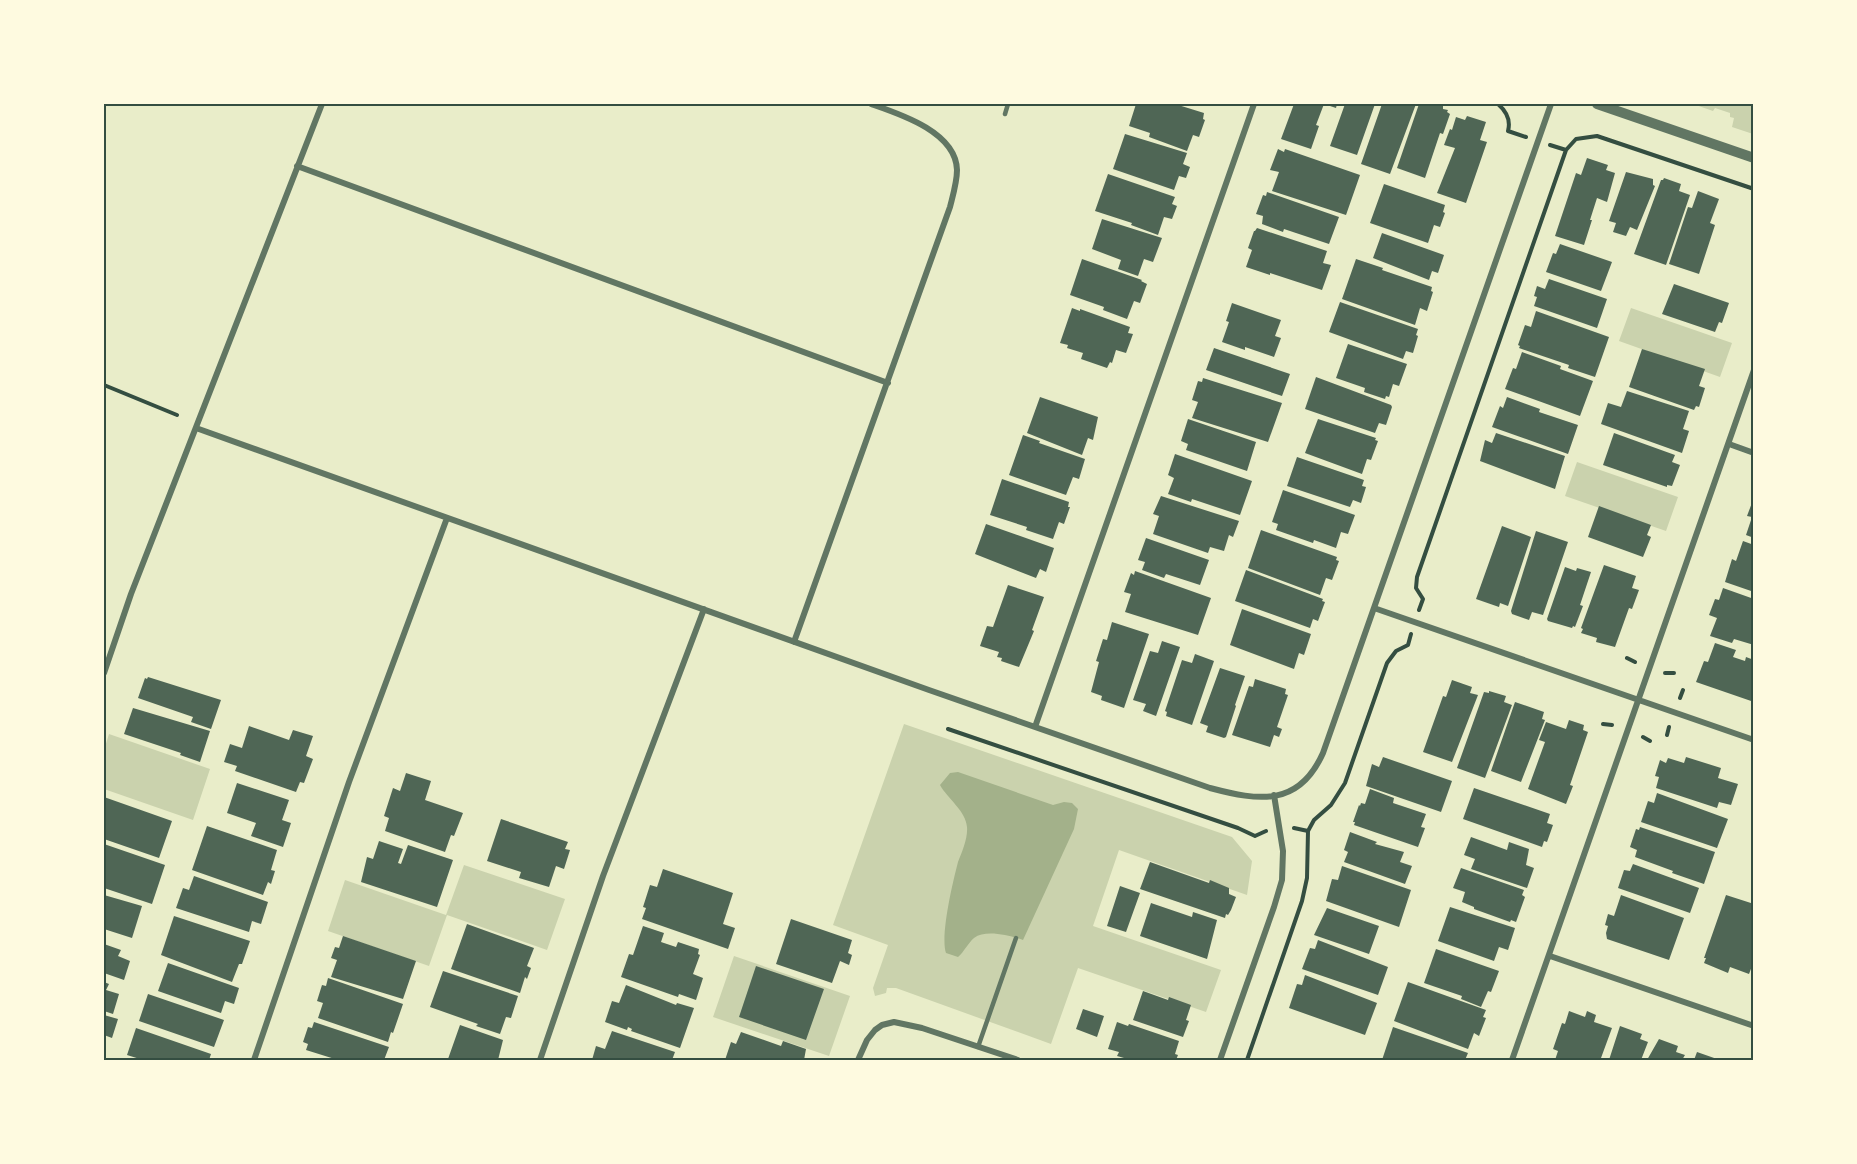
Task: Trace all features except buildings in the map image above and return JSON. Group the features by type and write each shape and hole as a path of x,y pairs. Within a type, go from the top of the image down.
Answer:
{"street":[{"path":"104,673 131,594 322,104"},
{"path":"795,642 950,207 957,168 951,151 932,131 902,115 871,104"},
{"path":"1035,727 1254,104"},
{"path":"195,428 1210,788 1243,796 1274,795 1292,790 1302,784 1315,769 1323,753 1551,104"},
{"path":"1597,104 1754,158"},
{"path":"297,166 888,383"},
{"path":"1512,1060 1754,370"},
{"path":"1729,444 1754,453"},
{"path":"254,1060 350,782 447,518"},
{"path":"1374,608 1754,740"},
{"path":"540,1060 603,876 704,609"},
{"path":"1220,1060 1282,880 1283,851 1274,795"},
{"path":"1550,956 1754,1026"},
{"path":"858,1060 867,1040 875,1030 882,1025 894,1022 922,1028 1018,1060"}],"lane":[{"path":"1005,114 1008,104"},
{"path":"978,1047 1016,938"}],"path":[{"path":"1498,104 1507,116 1508,131 1516,134"},
{"path":"1419,608 1423,599 1416,588 1417,577 1566,150 1576,139 1597,136 1754,189"},
{"path":"1559,148 1566,150"},
{"path":"104,386 177,415"},
{"path":"1247,1060 1301,908 1307,878 1308,831 1314,820 1331,805 1339,794 1387,663 1396,651 1407,645 1410,637"},
{"path":"1627,658 1635,662"},
{"path":"1665,673 1674,673"},
{"path":"1680,698 1683,690"},
{"path":"1603,724 1612,725"},
{"path":"1667,735 1669,727"},
{"path":"948,729 1238,828 1255,836 1263,831"},
{"path":"1643,738 1650,741"},
{"path":"1297,828 1308,831"}],"shaded area":[{"path":"1693,104 1753,104 1753,134 1732,127 1734,118 1730,117 1730,113 1715,108 1713,111"},
{"path":"1631,308 1732,343 1720,377 1619,341"},
{"path":"1577,462 1678,497 1666,531 1565,496"},
{"path":"904,724 1232,837 1252,861 1247,895 1119,850 1093,926 1221,970 1206,1012 1078,968 1051,1044 896,988 887,988 886,993 875,996 873,988 888,945 833,925"},
{"path":"109,734 210,769 193,820 104,789 104,750"},
{"path":"958,772 1053,805 1064,802 1072,803 1078,809 1074,829 1023,940 998,934 979,935 958,957 946,953 945,934 950,895 966,840 967,827 960,810 940,785 950,773"},
{"path":"464,865 565,899 547,950 447,915 429,966 328,931 345,880 446,915"},
{"path":"734,956 850,996 829,1056 713,1017"}]}
